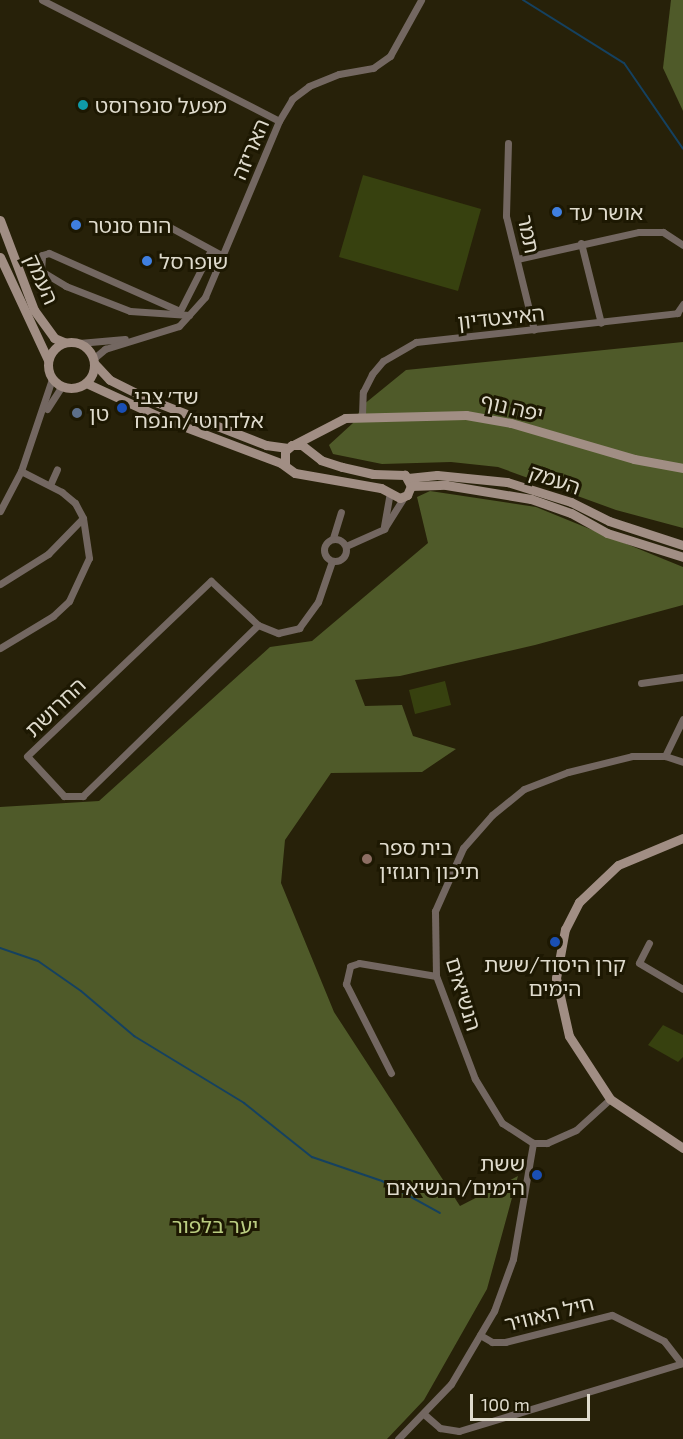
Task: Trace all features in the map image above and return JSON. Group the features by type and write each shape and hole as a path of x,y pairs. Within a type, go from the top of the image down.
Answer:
{"main road":[{"name":"העמק","path":"0,220 34,310 54,338 64,342"},
{"name":"העמק","path":"0,257 48,361"},
{"path":"64,342 79,343 93,361 86,382 74,388 62,386 52,379 48,361 54,348 64,342"},
{"name":"העמק","path":"93,361 110,380 148,399 266,445 290,447 302,445 342,467 410,482 446,484 531,499 571,513 607,533 683,556"},
{"path":"86,382 166,420 285,465 295,473 311,473 404,497 410,482"},
{"name":"יפה נוף","path":"290,447 329,423 362,416 489,418 638,460 683,468"},
{"path":"311,452 315,437 329,423"},
{"path":"285,465 284,456 290,447"},
{"name":"העמק","path":"410,482 437,475 507,482 572,502 609,521 683,545"},
{"path":"683,838 618,865 579,902 565,930 556,978 561,1009 569,1036 610,1099 683,1148"}],"street":[{"path":"42,0 279,121"},
{"name":"האריזה","path":"93,361 105,349 179,326 189,315 205,297 279,121 292,99 309,86 339,75 373,68 390,56 421,0"},
{"name":"תמר","path":"508,143 506,216 534,330"},
{"path":"168,226 223,256"},
{"path":"517,259 639,232 663,232 683,245"},
{"path":"581,243 601,323"},
{"path":"180,310 212,250"},
{"path":"49,253 189,315 130,311 66,286 41,271 42,255 49,253"},
{"name":"האיצטדיון","path":"362,416 363,392 372,374 383,361 416,342 677,313 683,304"},
{"name":"האריזה","path":"79,343 137,338"},
{"path":"0,511 21,471 43,416 52,379"},
{"path":"43,416 62,386"},
{"path":"50,485 57,469"},
{"path":"0,648 53,616 69,601 89,558 83,518 75,503 50,485 21,471"},
{"path":"384,529 390,493"},
{"path":"332,561 342,559 346,546 384,529 404,497"},
{"path":"332,561 323,549 333,538 341,512"},
{"path":"0,584 48,554 83,518"},
{"path":"333,538 346,546"},
{"path":"258,625 278,633 299,628 318,602 332,561"},
{"name":"החרושת","path":"211,581 258,625 83,796 64,796 27,756 211,581"},
{"path":"641,683 683,677"},
{"path":"665,756 683,719"},
{"name":"הנשיאים","path":"533,1143 502,1123 488,1104 475,1079 436,976 435,911 463,848 492,815 524,789 568,772 632,756 665,756 683,762"},
{"path":"649,943 639,963 683,989"},
{"path":"391,1072 346,984 350,966 359,963 436,976"},
{"path":"398,1439 425,1415 452,1384 480,1335 513,1259 533,1143 562,1138 576,1130 610,1099"},
{"name":"חיל האוויר","path":"480,1335 492,1342 505,1342 612,1315 664,1341 682,1363"},
{"path":"425,1415 440,1428 459,1431 682,1363"}],"green space":[{"path":"671,0 683,0 683,111 663,68"},
{"path":"363,175 481,209 458,291 339,257"},
{"path":"683,342 683,528 616,510 498,467 451,462 382,464 333,454 329,445 353,423 363,405 406,370"},
{"name":"יער בלפור","path":"430,491 536,507 683,567 683,605 535,645 400,676 355,680 365,706 402,705 413,736 456,749 422,772 331,773 285,840 281,883 334,1012 460,1206 518,1176 487,1289 424,1400 387,1439 0,1439 0,807 99,801 270,647 312,641 428,543 417,497"},
{"path":"445,681 451,705 415,714 409,690"},
{"path":"663,1025 683,1035 683,1057 678,1062 648,1045"}],"waterway":[{"path":"523,0 624,63 683,149"},
{"path":"0,948 38,961 81,991 134,1036 244,1103 312,1157 382,1181 440,1213"}],"place":[{"name":"מפעל סנפרוסט","path":"83,105"},
{"name":"אושר עד","path":"557,212"},
{"name":"הום סנטר","path":"76,225"},
{"name":"שופרסל","path":"147,261"},
{"name":"שד׳ צבי אלדרוטי/הנפח","path":"122,408"},
{"name":"טן","path":"77,413"},
{"name":"בית ספר תיכון רוגוזין","path":"367,859"},
{"name":"קרן היסוד/ששת הימים","path":"555,942"},
{"name":"ששת הימים/הנשיאים","path":"537,1175"}]}
